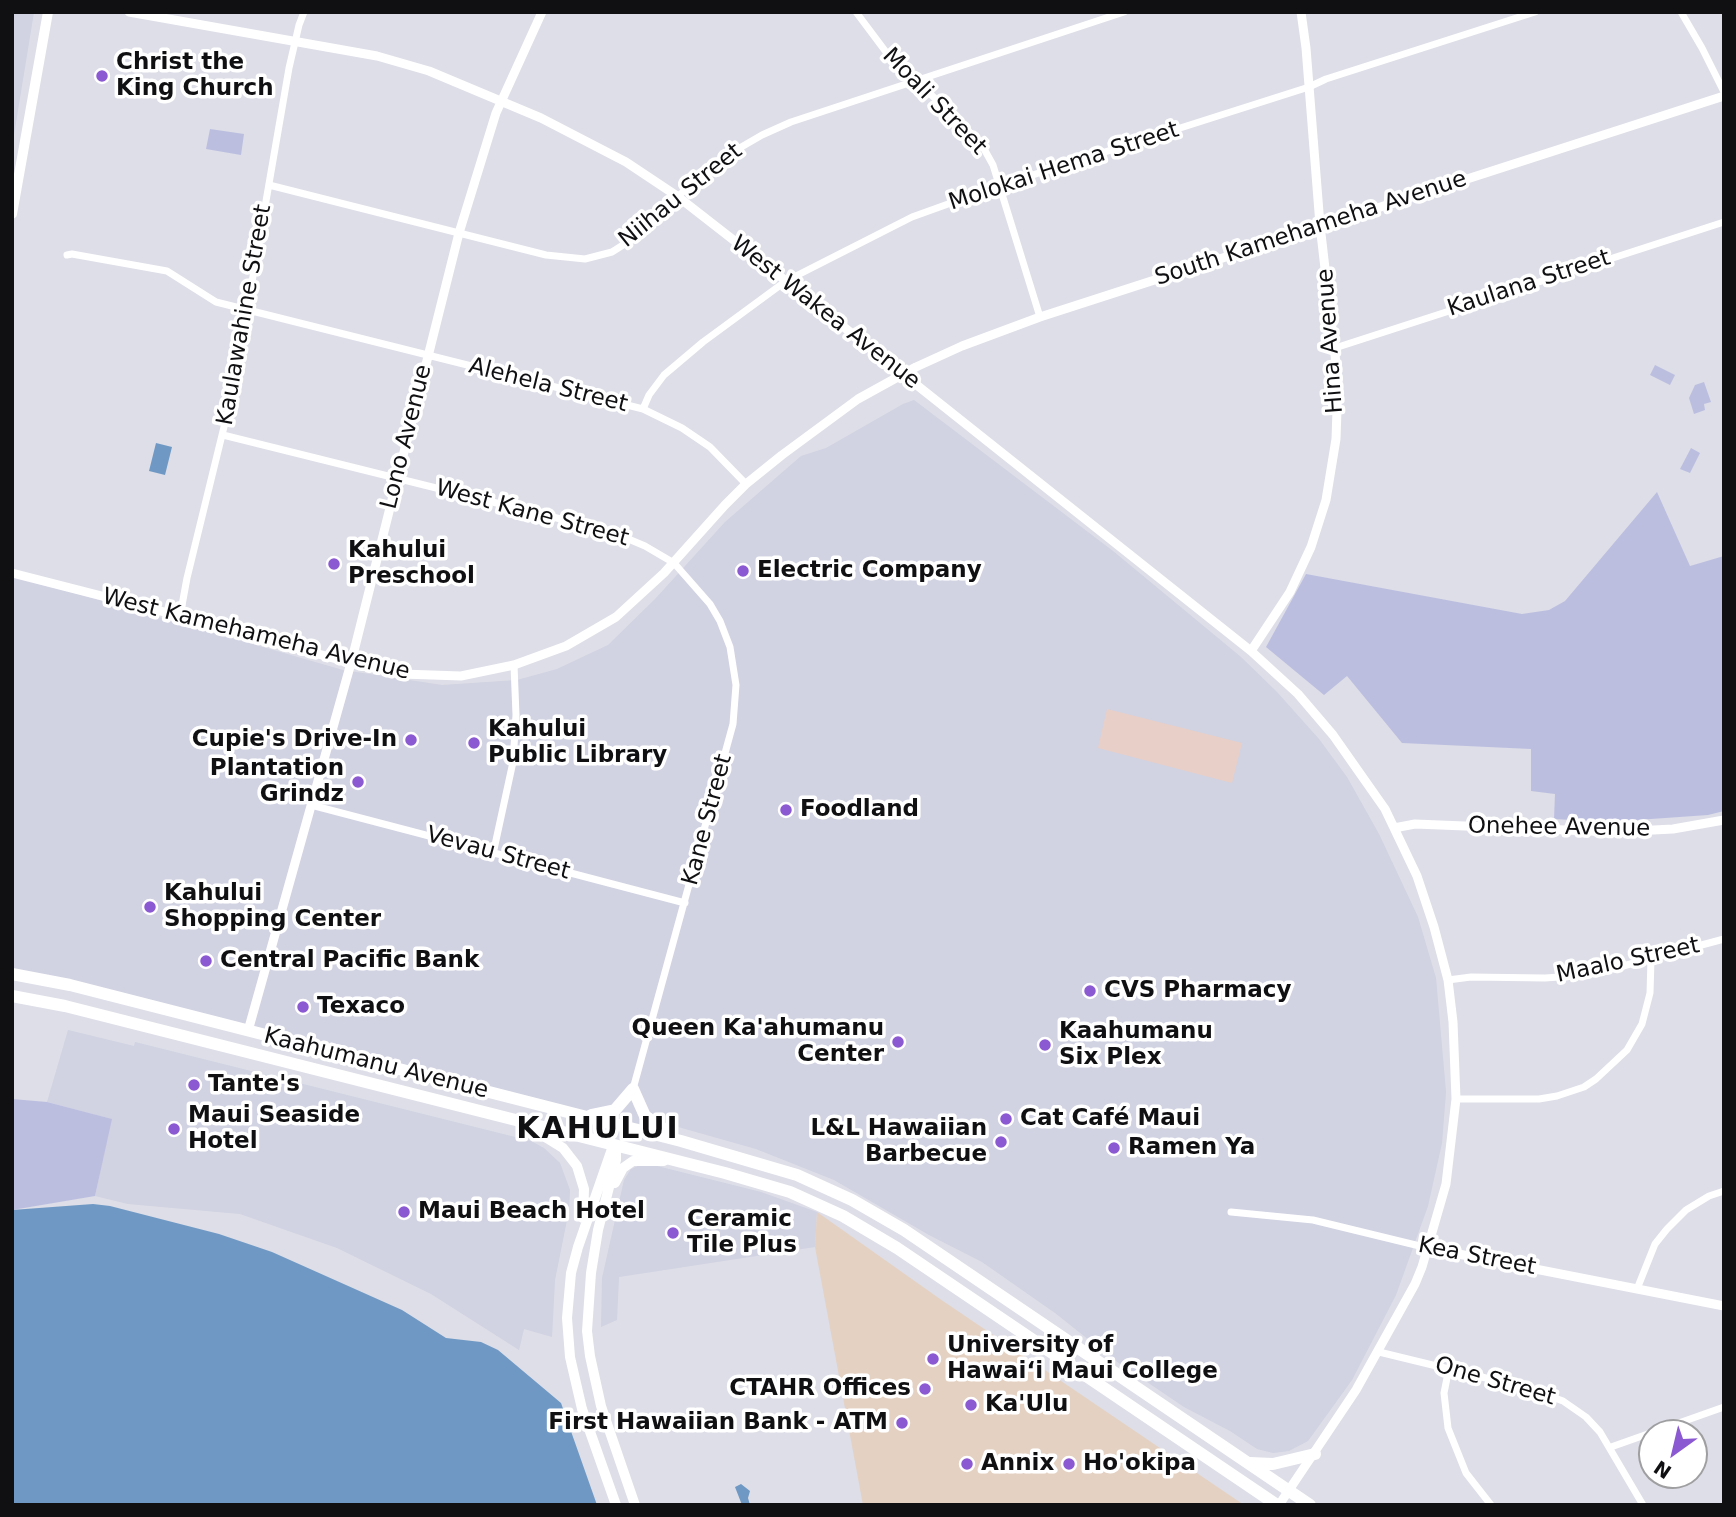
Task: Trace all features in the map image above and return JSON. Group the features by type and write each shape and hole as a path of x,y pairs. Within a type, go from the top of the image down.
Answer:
{"main road":[{"path":"37,12 44,36"},
{"path":"12,214 48,12"},
{"name":"Kaahumanu Avenue","path":"12,974 70,985 681,1141 797,1175 852,1200 904,1230 1310,1505"},
{"path":"65,1006 70,985"},
{"name":"Kaahumanu Avenue","path":"12,996 65,1006 737,1175 779,1189 843,1216 897,1248 1278,1505"},
{"path":"243,1051 248,1031"},
{"path":"425,1098 430,1078"},
{"path":"583,1116 615,1110 633,1089"},
{"path":"633,1089 615,1146 616,1160 591,1273 587,1318 590,1356 601,1406 635,1505"},
{"path":"633,1089 645,1116 681,1141"},
{"path":"517,1121 554,1140 578,1166 585,1201 578,1247"},
{"path":"615,1146 611,1149 570,1273 567,1318 570,1357 582,1409 616,1505"},
{"path":"604,1208 621,1171 629,1163 640,1159 671,1160"},
{"path":"983,1305 993,1289"},
{"path":"567,1318 587,1318"},
{"path":"1250,1463 1273,1464 1315,1454"}],"street":[{"name":"West Wakea Avenue","path":"129,12 167,15 377,57 429,71 586,140 626,162 677,196 786,281 1251,651 1298,694 1333,735 1378,799 1417,876 1448,980 1453,1022 1456,1099 1446,1184 1428,1248 1409,1296 1315,1454 1278,1505"},
{"name":"Kaulawahine Street","path":"180,616 223,435 295,41 304,12"},
{"name":"Lono Avenue","path":"248,1031 351,663 459,233 501,101 542,12"},
{"name":"Moali Street","path":"856,12 886,52 983,147 993,165 1040,317"},
{"name":"Niihau Street","path":"269,185 546,255 585,259 623,245 719,160 762,135 791,122 1124,12"},
{"name":"Hina Avenue","path":"1251,651 1290,592 1311,547 1326,500 1336,439 1338,381 1320,225 1301,12"},
{"name":"Molokai Hema Street","path":"643,409 649,395 664,375 786,281 912,217 998,186 1535,12"},
{"path":"1681,12 1724,94"},
{"name":"South Kamehameha Avenue","path":"903,374 962,346 1040,317 1724,94"},
{"name":"Kaulana Street","path":"1335,348 1724,222"},
{"name":"Alehela Street","path":"67,255 167,271 204,296 247,310 643,409 682,428 710,447 746,484"},
{"name":"West Kamehameha Avenue","path":"12,573 351,663 413,675 444,677 478,674 514,666 566,646 616,617 674,563 746,484 858,399 903,374"},
{"name":"West Kane Street","path":"223,435 606,531 645,545 674,563"},
{"name":"Kane Street","path":"633,1089 730,738 735,710 736,685 730,646 720,621 710,604 674,563"},
{"path":"493,854 513,762 516,715 514,666"},
{"name":"Vevau Street","path":"311,805 685,903"},
{"name":"Onehee Avenue","path":"1394,828 1415,824 1615,832 1673,829 1724,820"},
{"name":"Maalo Street","path":"1448,980 1471,977 1574,976 1724,939"},
{"path":"1456,1099 1539,1099 1556,1096 1577,1090 1608,1071 1627,1050 1642,1024 1650,993 1651,959"},
{"path":"1637,1289 1655,1244 1667,1229 1686,1210 1709,1196 1724,1191"},
{"name":"Kea Street","path":"1231,1212 1313,1220 1428,1248 1724,1306"},
{"name":"One Street","path":"1378,1352 1531,1389 1563,1401 1585,1416 1611,1447 1643,1505"},
{"path":"1449,1368 1444,1393 1448,1428 1466,1473 1491,1505"},
{"path":"1611,1447 1724,1407"}],"shaded area":[{"path":"12,12 34,12 12,147"},
{"path":"210,129 244,134 241,155 206,149"},
{"path":"1655,365 1675,375 1670,385 1650,375"},
{"path":"1704,382 1711,402 1704,404 1705,410 1694,414 1689,398 1695,385"},
{"path":"914,400 1113,551 1241,657 1277,692 1319,739 1347,777 1379,834 1418,917 1436,978 1446,1092 1442,1143 1428,1206 1396,1295 1352,1380 1308,1441 1289,1451 1273,1453 1257,1449 1230,1431 1184,1407 1113,1359 1055,1313 982,1262 834,1180 756,1149 657,1121 622,1126 12,974 12,575 343,670 442,685 517,680 557,669 608,645 655,599 725,522 801,456 826,448"},
{"path":"156,443 172,447 165,475 149,471"},
{"path":"1691,448 1700,453 1690,473 1680,469"},
{"path":"1657,492 1690,566 1724,556 1724,811 1708,815 1608,822 1554,819 1555,794 1531,791 1531,749 1402,743 1347,676 1324,695 1266,647 1306,574 1522,614 1549,610 1565,601"},
{"path":"1107,709 1242,743 1232,783 1098,748"},
{"name":"Maui Beach Hotel","path":"68,1030 134,1046 135,1042 531,1141 544,1148 560,1163 570,1190 569,1210 555,1280 552,1337 524,1329 519,1350 431,1294 337,1248 240,1214 128,1204 95,1196 111,1119 47,1102"},
{"path":"12,1099 47,1102 112,1119 95,1196 12,1210"},
{"path":"645,1163 761,1192 817,1212 815,1247 619,1277 617,1320 601,1327 602,1278 624,1180 631,1169"},
{"path":"93,1204 219,1234 272,1252 402,1310 446,1338 481,1342 498,1350 561,1403 597,1505 12,1505 12,1210"},
{"name":"University of Hawai‘i Maui College","path":"817,1212 940,1299 1244,1505 863,1505 815,1247"},
{"path":"741,1484 750,1491 750,1505 742,1505 735,1487"}],"place":[{"name":"Christ the King Church","path":"102,76"},
{"name":"Kahului Preschool","path":"334,564"},
{"name":"Electric Company","path":"743,571"},
{"name":"Cupie's Drive-In","path":"411,740"},
{"name":"Kahului Public Library","path":"474,743"},
{"name":"Plantation Grindz","path":"358,782"},
{"name":"Foodland","path":"786,810"},
{"name":"Kahului Shopping Center","path":"150,907"},
{"name":"Central Pacific Bank","path":"206,961"},
{"name":"CVS Pharmacy","path":"1090,991"},
{"name":"Texaco","path":"303,1007"},
{"name":"Queen Ka'ahumanu Center","path":"898,1042"},
{"name":"Kaahumanu Six Plex","path":"1045,1045"},
{"name":"Tante's","path":"194,1085"},
{"name":"Cat Café Maui","path":"1006,1119"},
{"name":"Maui Seaside Hotel","path":"174,1129"},
{"name":"L&L Hawaiian Barbecue","path":"1001,1142"},
{"name":"Ramen Ya","path":"1114,1148"},
{"name":"Maui Beach Hotel","path":"404,1212"},
{"name":"Ceramic Tile Plus","path":"673,1233"},
{"name":"University of Hawai‘i Maui College","path":"933,1359"},
{"name":"CTAHR Offices","path":"925,1389"},
{"name":"Ka'Ulu","path":"971,1405"},
{"name":"First Hawaiian Bank - ATM","path":"902,1423"},
{"name":"Annix","path":"967,1464"},
{"name":"Ho'okipa","path":"1069,1464"}],"district":[{"name":"KAHULUI","path":"598,1130"}]}
